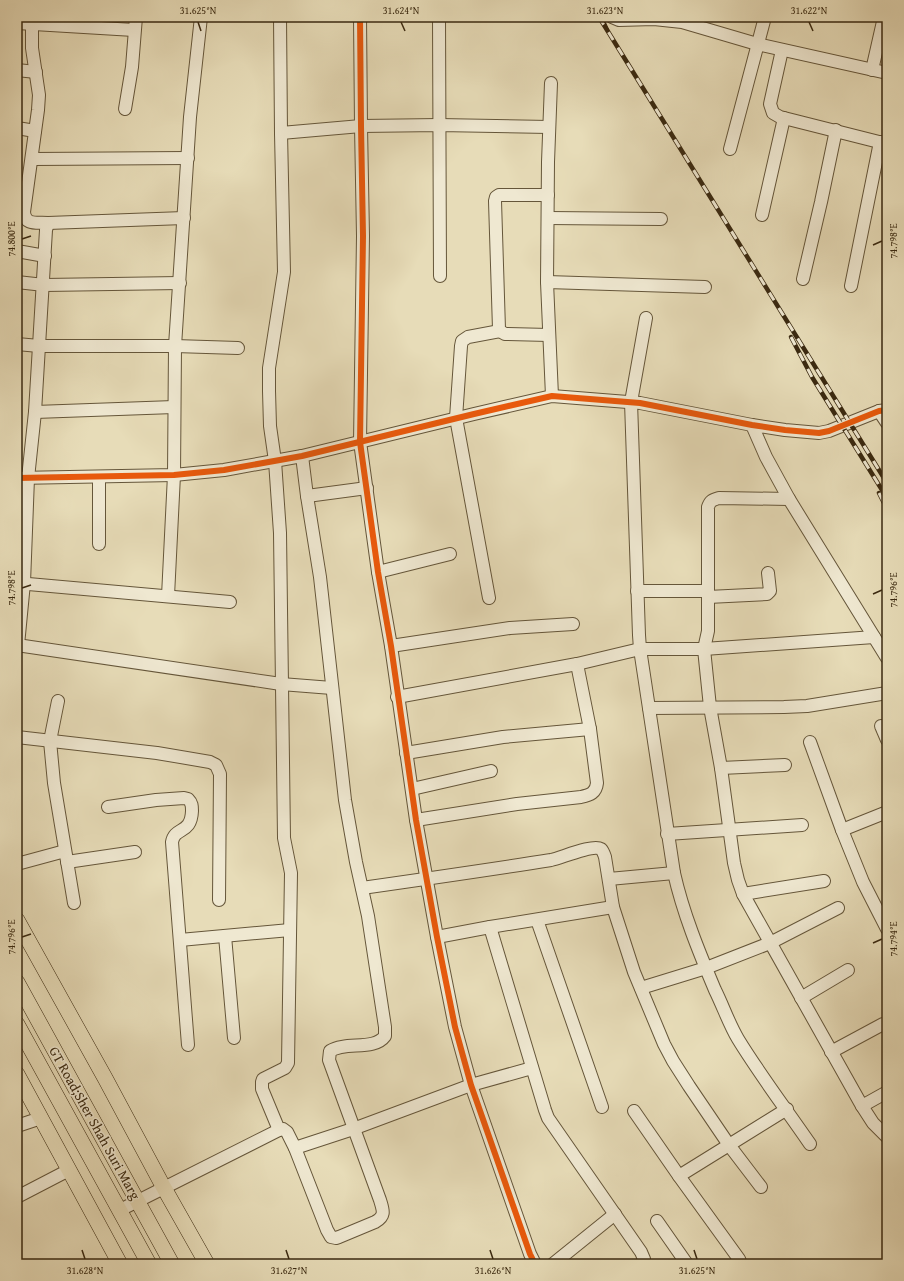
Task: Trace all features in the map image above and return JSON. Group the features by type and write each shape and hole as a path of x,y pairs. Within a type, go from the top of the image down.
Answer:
{"main road":[{"path":"17,920 207,1264"},
{"name":"GT Road;Sher Shah Suri Marg","path":"17,982 172,1264"},
{"name":"GT Road;Sher Shah Suri Marg","path":"17,1024 149,1264"},
{"path":"17,1074 120,1264"}],"street":[{"path":"125,109 132,67 136,17"},
{"path":"168,596 174,475 175,346 190,117 201,17"},
{"path":"279,1130 261,1084 263,1078 285,1068 288,1063 291,873 284,838 280,533 275,461 270,426 269,391 269,368 284,272 280,17"},
{"path":"360,17 363,236 360,442 378,572 416,820 455,1027 471,1086 530,1254 535,1264"},
{"path":"439,17 440,276"},
{"path":"612,17 619,20 654,18 682,22 757,44 887,73"},
{"path":"730,149 765,17"},
{"path":"872,70 884,17"},
{"path":"17,23 32,20 134,30"},
{"path":"32,20 32,48 39,95 32,159 22,194 26,220 48,223 184,218"},
{"path":"782,50 770,104 773,113 784,118 883,143 851,286"},
{"path":"17,70 36,72"},
{"path":"551,83 547,282 552,396"},
{"path":"762,215 784,118"},
{"path":"281,133 361,126 439,125 549,128"},
{"path":"17,128 35,131"},
{"path":"803,279 836,130"},
{"path":"32,159 188,158"},
{"path":"500,332 498,327 496,197 499,195 548,195"},
{"path":"548,218 661,219"},
{"path":"48,223 44,256 44,284 35,412 23,478 17,645 281,684 332,688"},
{"path":"17,251 44,256"},
{"path":"17,282 44,284 180,283"},
{"path":"547,282 705,287"},
{"path":"646,318 631,402 640,650 674,873 685,914 706,968 737,1038 810,1144"},
{"path":"489,598 456,418 462,341 468,337 500,332 505,334 549,335"},
{"path":"17,344 39,346 175,346 238,348"},
{"path":"23,478 174,475 224,470 302,456 552,396 640,403 752,425 819,433 829,431 883,411 887,423"},
{"path":"35,412 174,407"},
{"path":"752,425 766,457 789,499 887,658"},
{"path":"120,1210 279,1130 285,1130 295,1148 331,1237 336,1238 375,1222 381,1219 383,1214 383,1208 329,1060 330,1051 335,1048 372,1044 380,1041 385,1036 368,916 345,800 320,577 302,456"},
{"path":"99,477 99,544"},
{"path":"307,496 367,488"},
{"path":"789,499 719,498 710,502 708,507 708,631 704,648 704,661 710,707 721,768 735,869 743,894 862,1106 873,1122 887,1137"},
{"path":"378,572 450,554"},
{"path":"638,592 767,594 770,591 768,573"},
{"path":"20,583 230,602"},
{"path":"390,646 510,628 573,624"},
{"path":"397,697 577,664 640,650 704,648 874,637"},
{"path":"416,820 518,804 589,795 594,792 597,788 597,783 590,728 577,664"},
{"path":"649,708 807,706 887,693"},
{"path":"58,700 50,741 54,783 74,903"},
{"path":"881,726 887,740"},
{"path":"406,753 503,737 590,728"},
{"path":"17,737 157,753 210,762 216,765 220,774 219,900"},
{"path":"810,742 842,830 863,882 887,929"},
{"path":"721,768 785,765"},
{"path":"412,789 491,771"},
{"path":"108,807 156,800 184,798 190,801 192,805 190,823 187,827 175,835 172,842 188,1045"},
{"path":"842,830 887,812"},
{"path":"667,834 802,825"},
{"path":"362,888 553,859 596,847 601,849 604,852 614,907 623,938 641,988 664,1044 673,1061 729,1145 761,1186"},
{"path":"17,864 66,856 135,852"},
{"path":"609,879 674,873"},
{"path":"743,894 824,881"},
{"path":"437,937 614,907"},
{"path":"641,988 706,968 770,943 838,908"},
{"path":"537,920 602,1107"},
{"path":"490,927 541,1100 548,1118 641,1252 644,1259 643,1264"},
{"path":"180,940 290,930"},
{"path":"225,936 234,1038"},
{"path":"801,998 848,970"},
{"path":"831,1052 883,1024"},
{"path":"295,1148 471,1086 532,1068"},
{"path":"862,1106 887,1092"},
{"path":"679,1176 786,1109"},
{"path":"634,1112 739,1258 741,1264"},
{"path":"17,1126 41,1118"},
{"path":"17,1197 69,1170"},
{"path":"553,1264 615,1214"},
{"path":"657,1221 687,1264"}],"railway":[{"path":"599,17 887,483"},
{"path":"791,337 812,377 887,498"},
{"path":"879,493 887,509"}],"cycle path":[{"path":"360,17 363,236 360,442 378,572 391,646 416,820 455,1027 471,1085 530,1254 535,1264"},
{"path":"17,478 174,475 224,470 302,456 552,396 640,403 752,425 819,433 829,431 879,411 887,410"}]}
